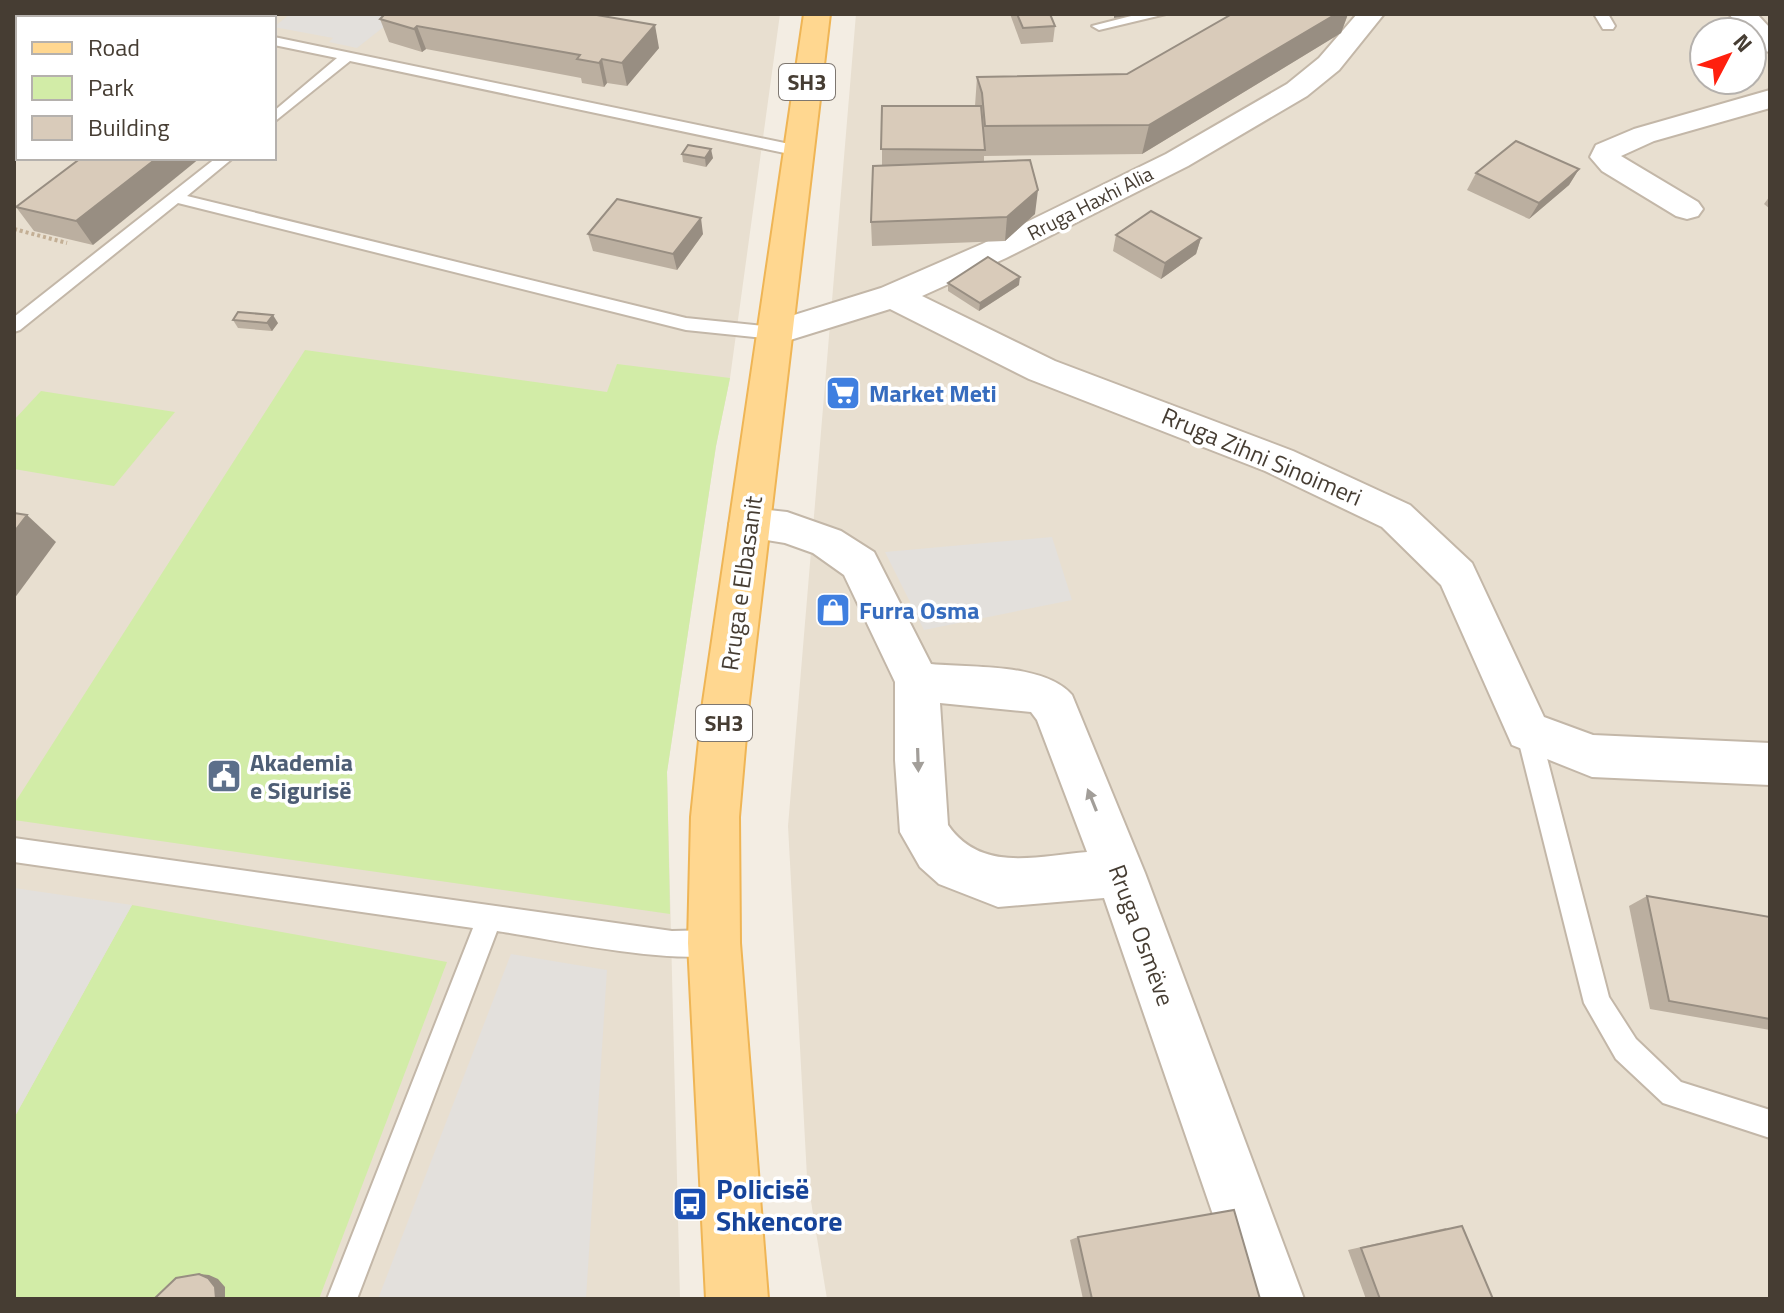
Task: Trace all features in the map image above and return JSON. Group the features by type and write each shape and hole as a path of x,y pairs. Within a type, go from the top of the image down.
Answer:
{"main road":[{"name":"Rruga e Elbasanit","path":"737,1299 714,943 715,817 749,524 817,14"}],"street":[{"name":"Rruga Haxhi Alia","path":"774,333 893,296 994,251 1177,160 1297,90 1329,64 1371,14"},
{"path":"1742,14 1770,44"},
{"path":"1687,209 1613,165 1605,157 1607,151 1644,135 1770,99"},
{"name":"Rruga Zihni Sinoimeri","path":"893,296 1042,370 1279,461 1396,516 1457,575 1528,731"},
{"path":"749,524 787,528 827,542 859,564 917,682 918,760 924,832 937,851 957,867 998,883 1120,873"},
{"name":"Rruga Osmëve","path":"917,682 1032,692 1047,698 1056,709 1120,873 1273,1299"},
{"path":"1528,731 1592,756 1770,764"}],"lane":[{"path":"1099,26 1159,14"},
{"path":"276,41 799,151"},
{"path":"276,116 348,56"},
{"path":"14,326 223,160"},
{"path":"176,198 686,324 774,333"},
{"name":"Rruga Zihni Sinoimeri","path":"1528,731 1597,1003 1626,1049 1673,1093 1770,1124"},
{"path":"14,850 672,944 714,943"},
{"path":"342,1299 490,916"}],"path":[{"path":"14,229 107,253"}],"shaded area":[{"path":"14,14 780,14 730,378 716,446 667,772 680,1299 14,1299"},
{"path":"290,14 400,14 357,48 329,42 333,38 276,25"},
{"path":"856,14 1770,14 1770,1299 827,1299 807,1177 788,826"},
{"path":"1052,537 1072,600 924,630 885,552"},
{"path":"14,888 132,905 14,1118"},
{"path":"511,954 607,970 586,1299 378,1299"}],"green space":[{"path":"305,350 607,392 617,364 730,378 716,446 667,772 670,914 14,820 14,804"},
{"path":"41,391 175,412 114,486 14,469 14,420"},
{"path":"132,905 447,962 319,1299 14,1299 14,1118"}],"building":[{"path":"14,14 95,14 16,16 14,19"},
{"path":"385,14 591,14 655,25 622,63 602,59 599,63 577,59 580,55 417,26 414,29 380,19"},
{"path":"1017,14 1050,14 1055,26 1023,28"},
{"path":"1232,14 1336,14 1149,125 985,126 977,77 1127,74"},
{"path":"882,106 981,106 985,150 881,149"},
{"path":"1516,141 1579,169 1539,203 1476,173"},
{"path":"688,145 711,149 705,158 682,154"},
{"path":"78,160 154,160 76,221 16,207"},
{"path":"1030,160 1038,190 1007,217 871,222 873,166"},
{"path":"617,199 701,218 673,254 588,234"},
{"path":"1151,211 1201,238 1165,263 1116,235"},
{"path":"988,257 1020,277 980,303 948,283"},
{"path":"238,312 273,315 267,323 233,320"},
{"path":"14,513 27,515 14,532"},
{"path":"1647,896 1770,917 1770,1019 1669,1001"},
{"path":"1234,1210 1260,1299 1092,1299 1078,1237"},
{"path":"1462,1226 1493,1299 1380,1299 1361,1248"},
{"path":"199,1274 208,1278 215,1287 216,1299 154,1299 176,1278"}],"place":[{"name":"Market Meti","path":"843,393"},
{"name":"Furra Osma","path":"833,610"},
{"name":"Akademia e Sigurisë","path":"224,776"},
{"name":"Policisë Shkencore","path":"690,1204"}]}
